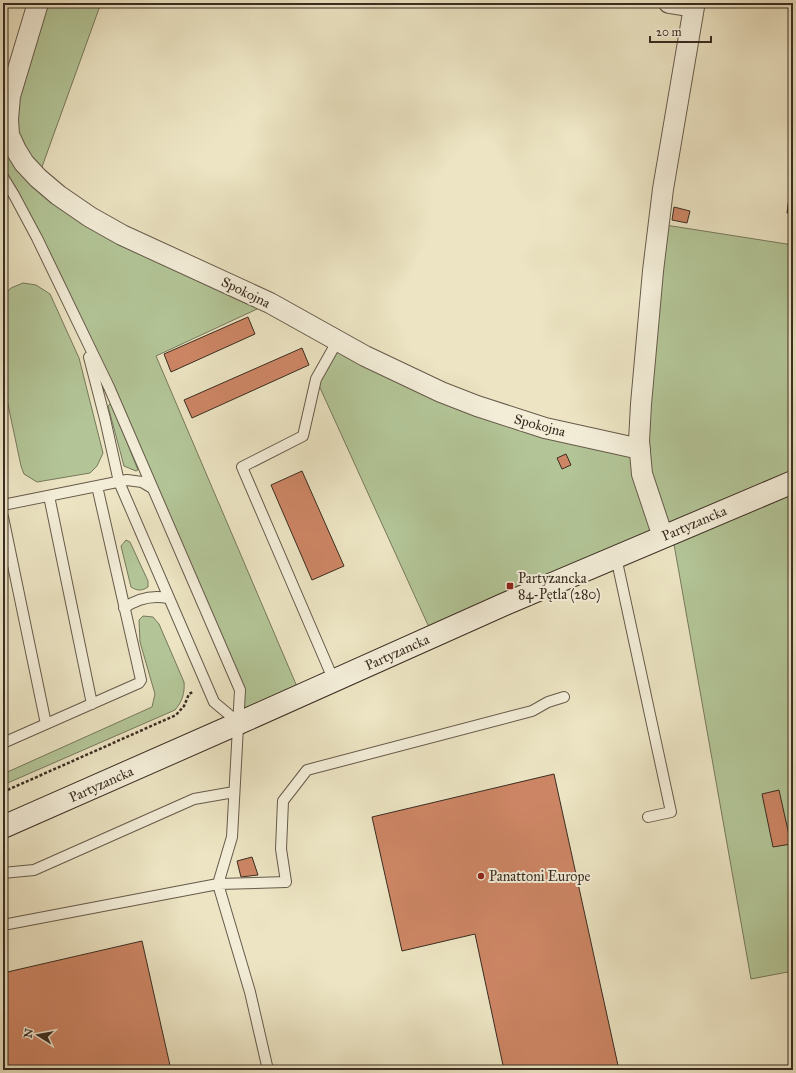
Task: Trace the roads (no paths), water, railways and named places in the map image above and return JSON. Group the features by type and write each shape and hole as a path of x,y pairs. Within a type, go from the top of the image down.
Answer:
{"main road":[{"name":"Partyzancka","path":"3,827 505,604 793,482"}],"street":[{"name":"Spokojna","path":"38,3 30,34 16,72 10,96 8,119 9,135 24,163 38,178 58,195 90,217 122,235 270,303 365,356 415,380 477,406 545,428 640,449"},
{"path":"663,537 642,474 640,449 641,397 653,271 664,185 694,7 669,3"}],"lane":[{"path":"3,177 38,238 109,387 240,690 232,836 218,884 250,992 268,1070"},
{"path":"80,328 98,392 118,482 214,702 239,723"},
{"path":"334,681 242,467 303,436 316,379 338,340"},
{"path":"3,505 134,480 142,482 152,488"},
{"path":"3,743 139,683 141,680 97,486"},
{"path":"49,496 92,704"},
{"path":"3,517 46,724"},
{"path":"616,557 671,812 648,817"},
{"path":"124,608 133,602 151,596 168,598"},
{"path":"3,925 218,884 286,882 281,848 283,801 307,770 532,711 548,702 564,697"},
{"path":"3,873 34,870 194,799 234,792"}],"place":[{"name":"Partyzancka 84-Pętla (280)","path":"510,586"},
{"name":"Panattoni Europe","path":"481,876"}]}
